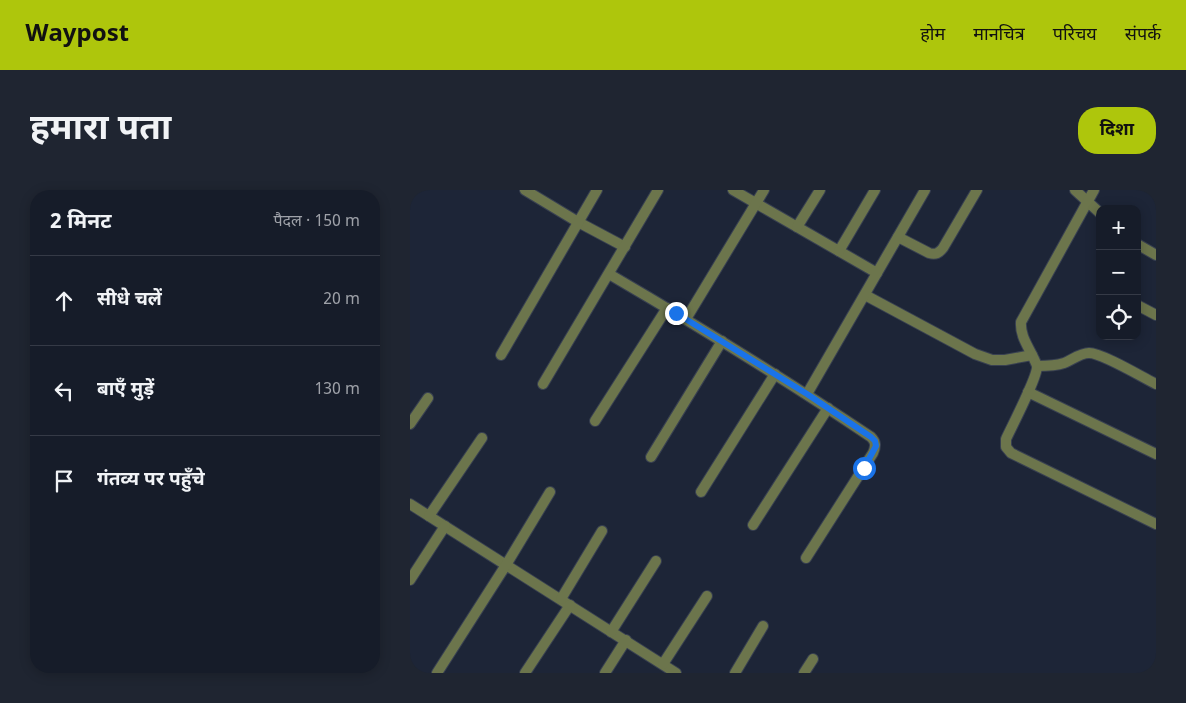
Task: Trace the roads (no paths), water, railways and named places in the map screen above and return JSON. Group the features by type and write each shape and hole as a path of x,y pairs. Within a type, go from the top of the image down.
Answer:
{"street":[{"path":"525,190 542,194 578,222 625,247"},
{"path":"501,355 597,190"},
{"path":"543,384 658,190"},
{"path":"733,190 877,274"},
{"path":"686,319 764,190"},
{"path":"796,227 820,190"},
{"path":"838,251 875,190"},
{"path":"807,394 925,190"},
{"path":"898,236 929,253 939,253 977,190"},
{"path":"1075,190 1096,209"},
{"path":"1094,190 1021,322 1020,329 1037,366 1035,376 1006,439 1006,447 1011,453 1155,521"},
{"path":"1141,246 1156,255"},
{"path":"609,274 776,374 875,441 876,446 806,558"},
{"path":"865,295 975,354 992,360 1005,360 1032,355"},
{"path":"1141,307 1156,315"},
{"path":"595,421 667,308"},
{"path":"651,457 722,341"},
{"path":"1037,366 1052,366 1089,353 1099,355 1156,384"},
{"path":"701,492 776,374"},
{"path":"1028,392 1156,454"},
{"path":"410,424 428,398"},
{"path":"753,525 828,408"},
{"path":"429,516 482,438"},
{"path":"437,673 550,492"},
{"path":"410,504 676,673"},
{"path":"410,580 445,526"},
{"path":"560,599 602,531"},
{"path":"611,632 656,561"},
{"path":"663,664 707,596"},
{"path":"525,673 570,605"},
{"path":"735,673 763,626"},
{"path":"605,673 626,640"},
{"path":"804,673 813,659"}]}
